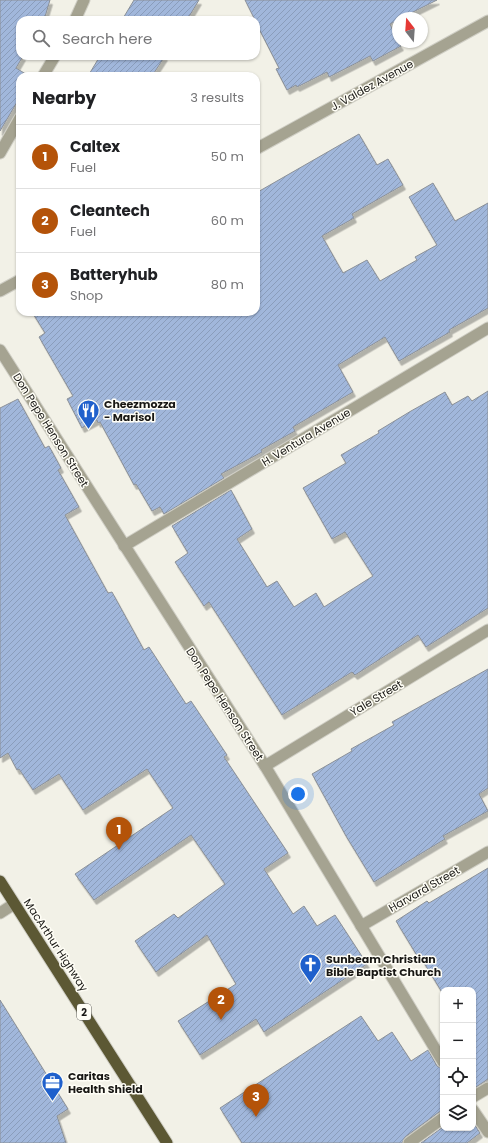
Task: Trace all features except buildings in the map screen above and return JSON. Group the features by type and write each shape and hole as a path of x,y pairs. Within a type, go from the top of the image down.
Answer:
{"highway":[{"name":"MacArthur Highway","path":"0,881 168,1143"}],"street":[{"path":"77,16 84,0"},
{"name":"J. Valdez Avenue","path":"260,147 488,20"},
{"path":"46,72 53,60"},
{"path":"0,153 16,125"},
{"path":"0,291 16,282"},
{"name":"H. Ventura Avenue","path":"124,546 488,328"},
{"name":"Don Pepe Henson Street","path":"0,350 265,766 441,1059"},
{"name":"Yale Street","path":"265,766 488,630"},
{"name":"Harvard Street","path":"361,926 488,852"},
{"path":"0,913 14,904"},
{"path":"476,1095 488,1088"},
{"path":"476,1114 488,1132"},
{"path":"409,1143 440,1120"}],"place":[{"name":"Cheezmozza - Marisol","path":"89,430"},
{"name":"Caltex","path":"119,850"},
{"name":"Sunbeam Christian Bible Baptist Church","path":"311,984"},
{"name":"Cleantech","path":"221,1020"},
{"name":"Caritas Health Shield","path":"53,1102"},
{"name":"Batteryhub","path":"256,1117"}]}
